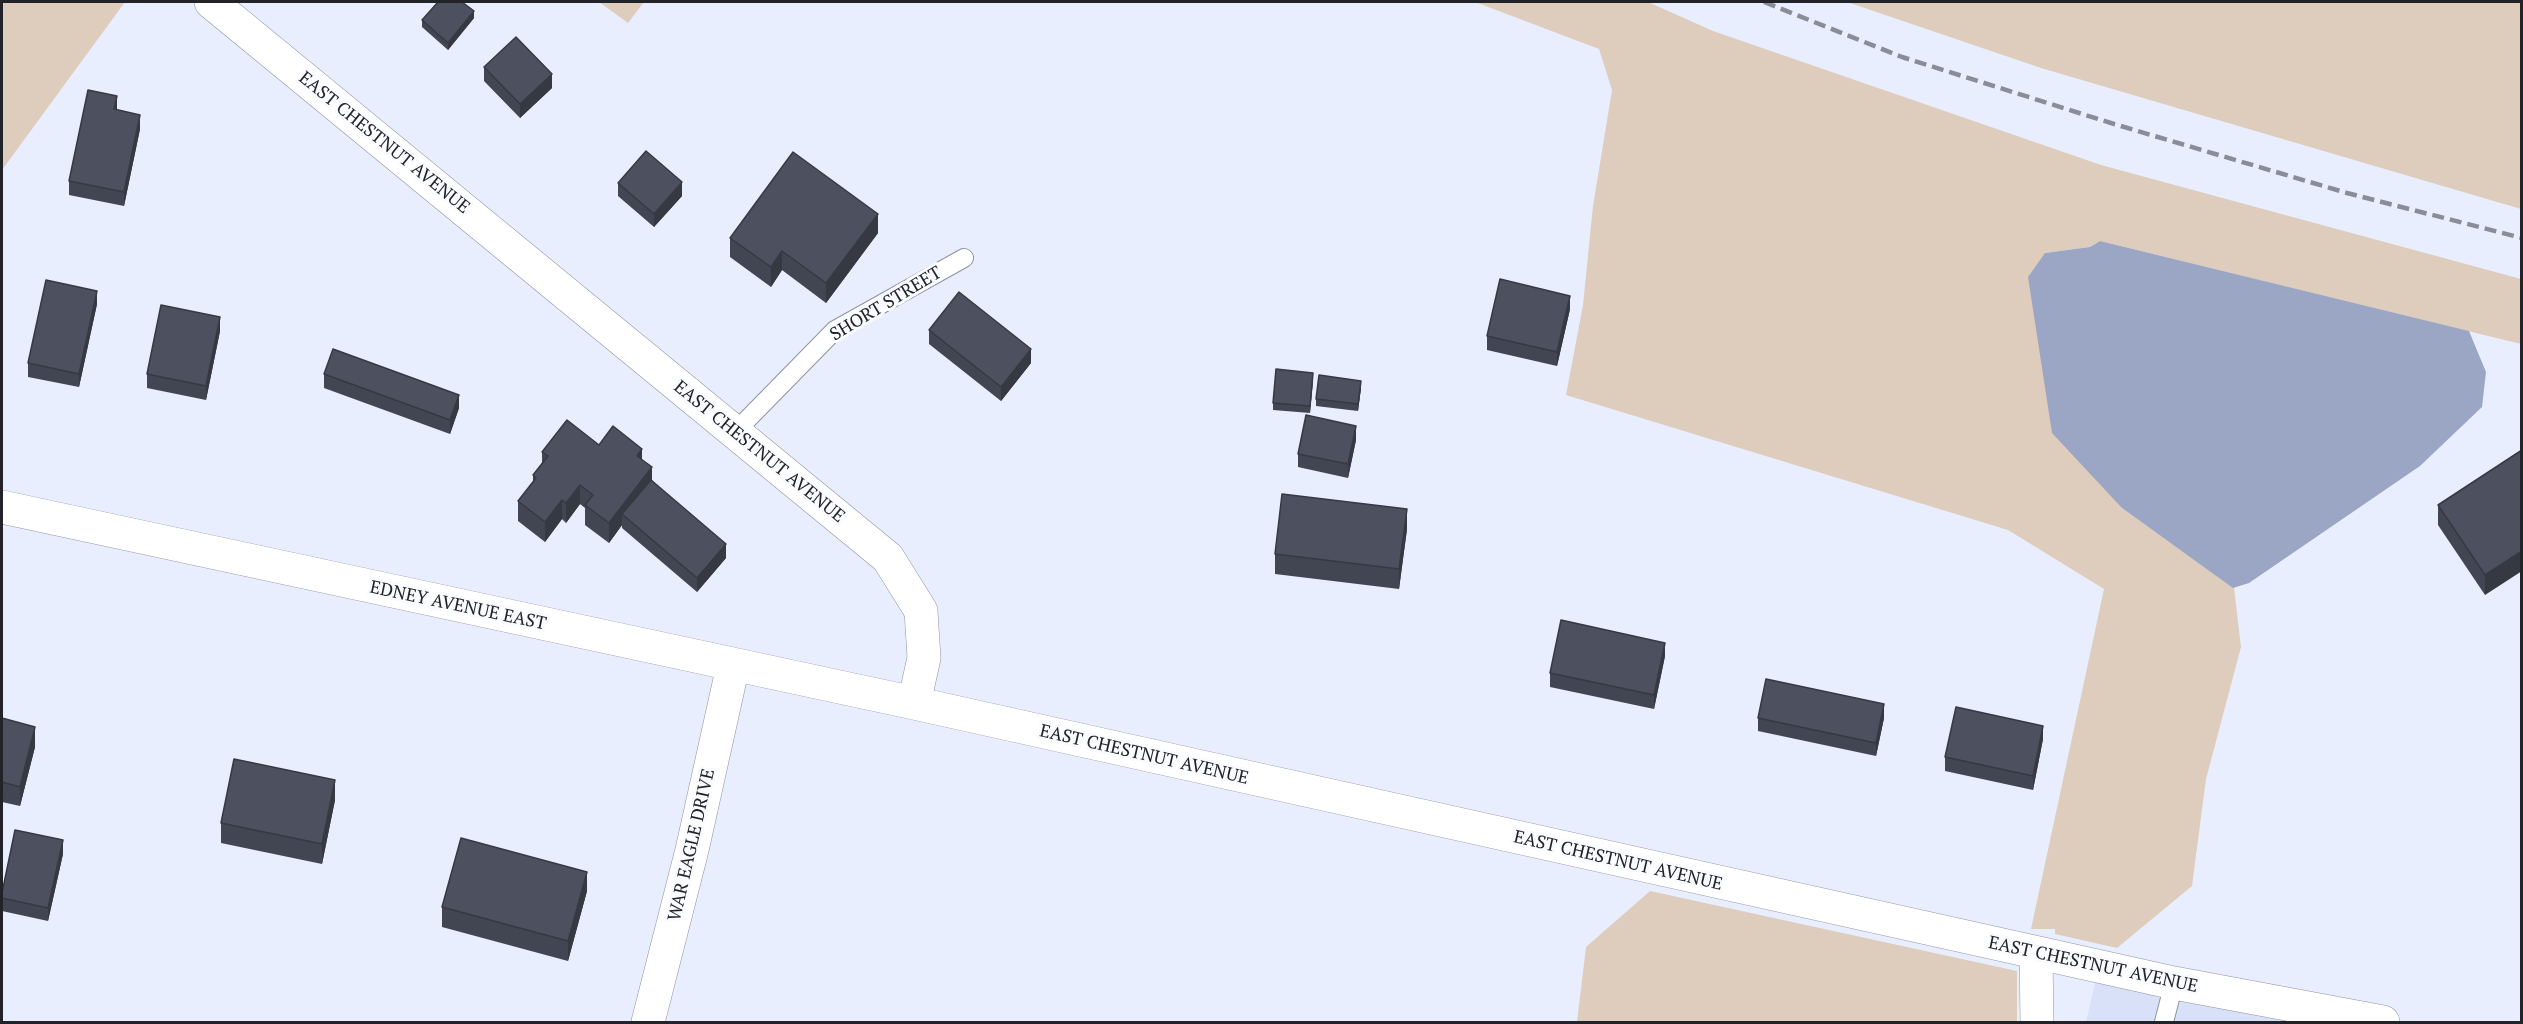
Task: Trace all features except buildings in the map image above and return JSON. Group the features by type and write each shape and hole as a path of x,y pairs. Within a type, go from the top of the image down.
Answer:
{"street":[{"name":"EAST CHESTNUT AVENUE","path":"211,2 888,558 921,611 924,658 914,703 2036,953 2174,983 2383,1023"},
{"name":"EDNEY AVENUE EAST","path":"2,507 733,666 914,703"},
{"name":"WAR EAGLE DRIVE","path":"648,1023 692,850 733,666"},
{"path":"2036,953 2037,1023"}],"lane":[{"name":"SHORT STREET","path":"735,432 835,330 964,258"},
{"path":"2163,1023 2174,983"}],"shaded area":[{"path":"2,2 125,2 2,170"},
{"path":"599,2 644,2 628,23"},
{"path":"1475,2 1648,2 1713,31 2101,165 2521,279 2521,344 2100,241 2090,247 2045,253 2122,508 2234,588 2241,647 2206,779 2192,886 2117,948 2055,934 2055,929 2031,929 2104,589 2008,530 1566,395 1583,305 1593,206 1612,90 1599,49"},
{"path":"1847,2 2521,2 2521,209 2041,68"},
{"path":"2100,241 2469,331 2486,372 2482,407 2420,466 2249,583 2233,588 2122,508 2052,433 2028,277 2045,253 2090,247"},
{"path":"1650,891 2017,971 2017,1022 1577,1022 1586,947"},
{"path":"2097,975 2306,1022 2086,1022"}],"railway":[{"path":"1764,2 1902,57 2114,124 2347,193 2522,238"}]}
